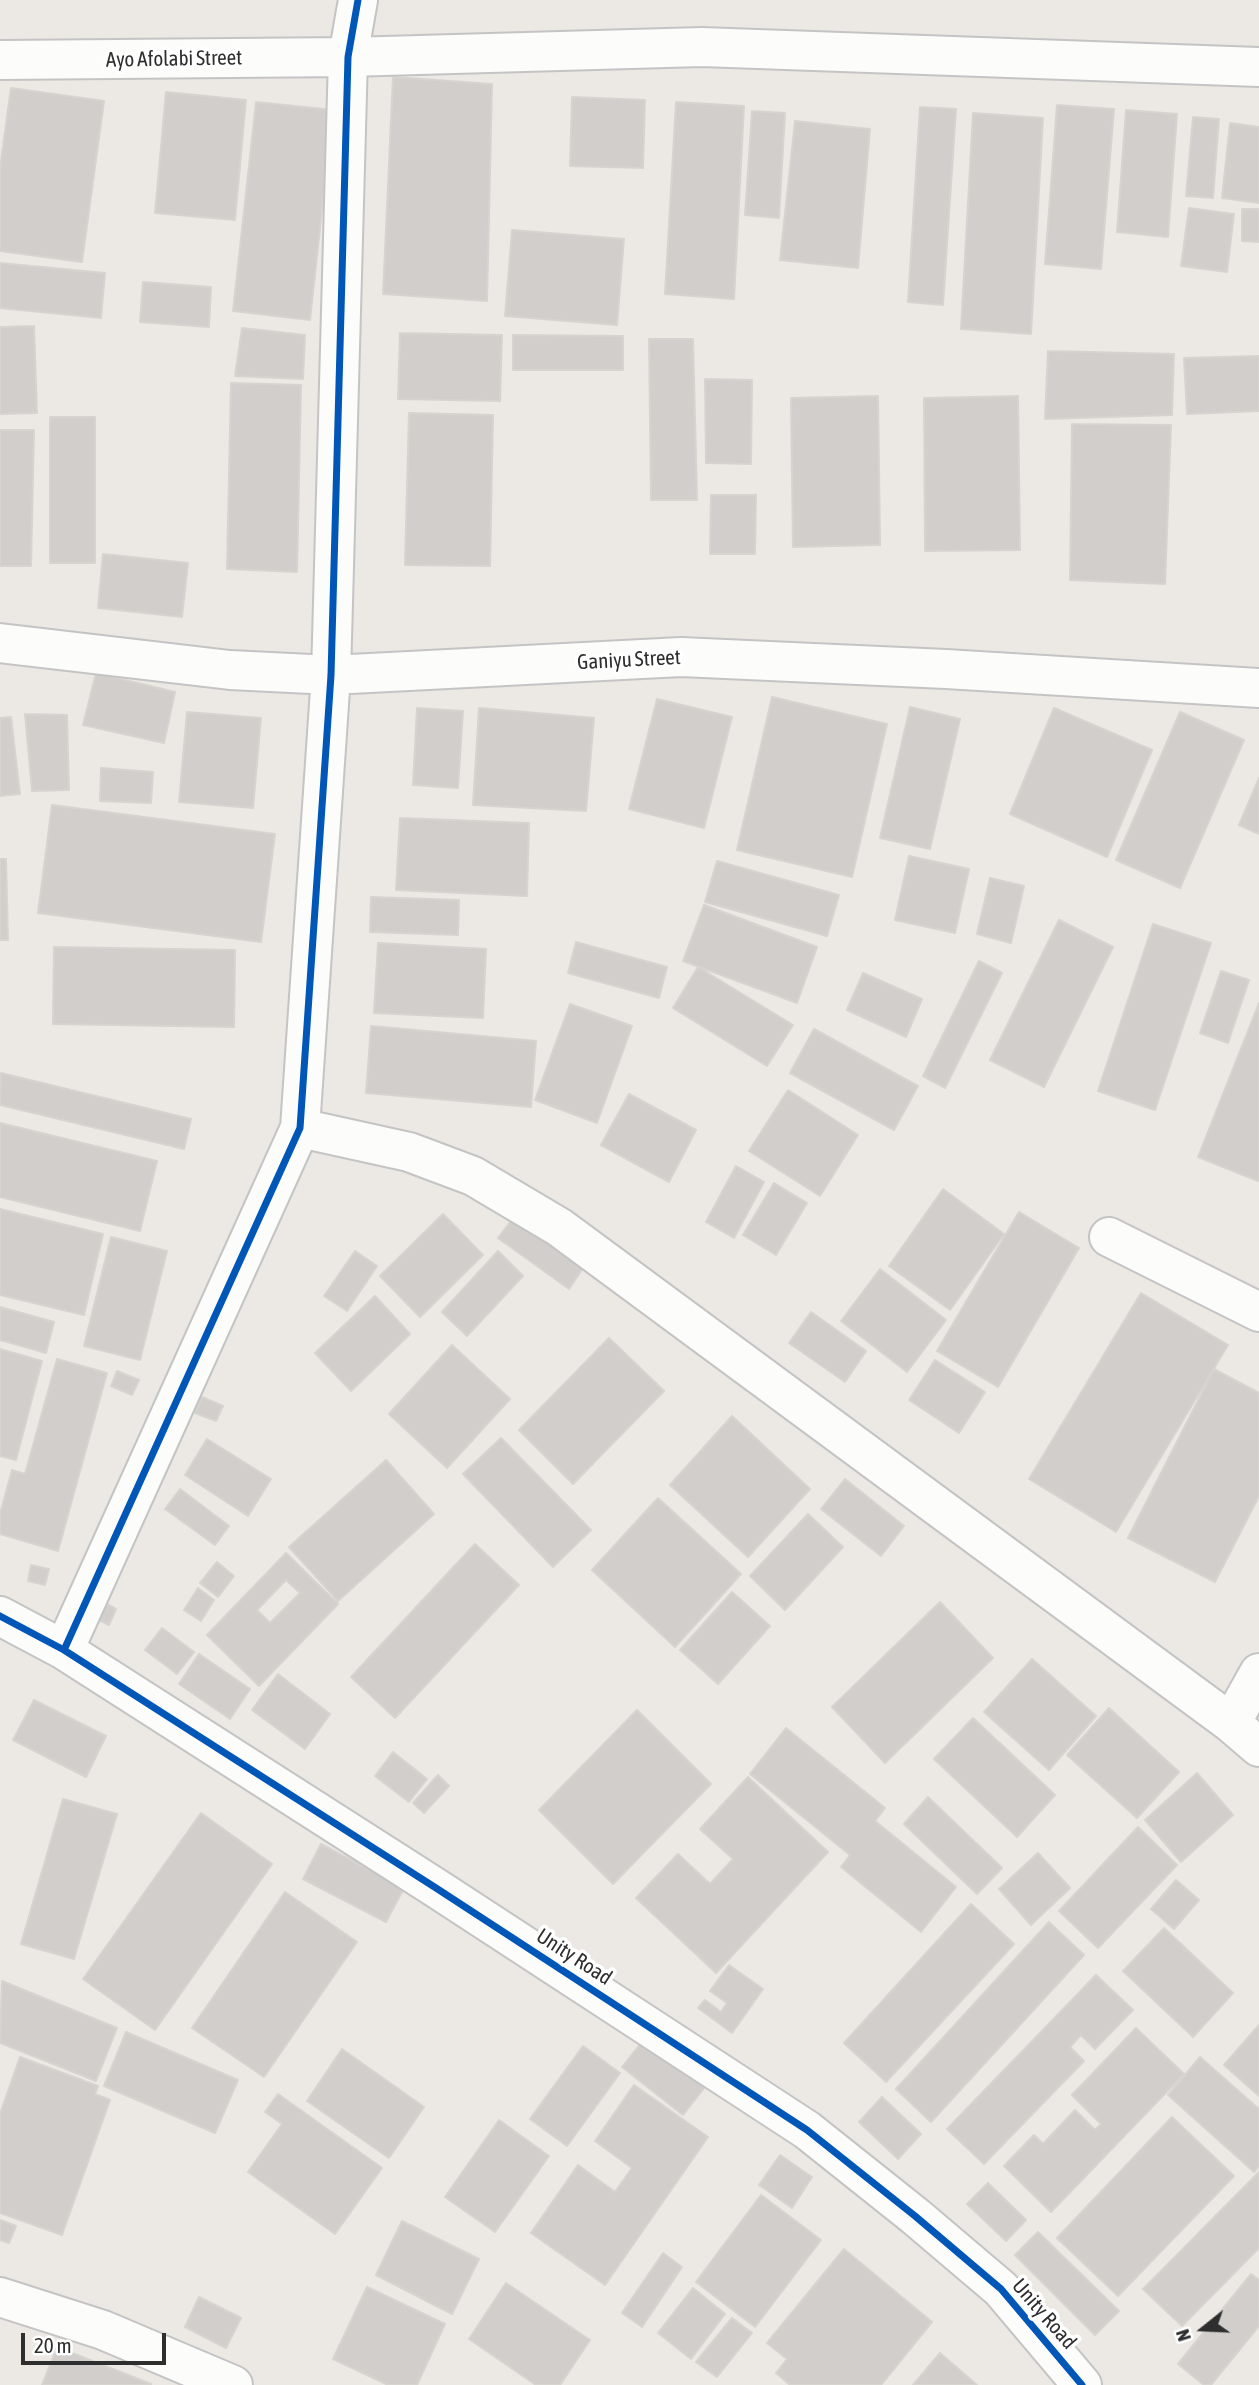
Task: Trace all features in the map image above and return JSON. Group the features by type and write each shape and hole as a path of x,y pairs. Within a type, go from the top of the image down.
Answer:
{"street":[{"path":"64,1650 300,1128 331,675 348,57 358,0"},
{"name":"Ayo Afolabi Street","path":"0,60 348,57 702,47 1259,67"},
{"name":"Ganiyu Street","path":"0,643 230,670 331,675 681,657 946,669 1259,688"},
{"path":"300,1128 409,1152 473,1176 559,1227 1245,1735 1259,1674"},
{"path":"1108,1237 1259,1312"},
{"name":"Unity Road","path":"0,1616 64,1650 425,1880 807,2130 1001,2289 1082,2385"},
{"path":"0,2297 103,2330 233,2385"}],"building":[{"path":"393,77 492,84 487,301 383,294"},
{"path":"11,88 104,101 82,262 0,251 0,168"},
{"path":"166,92 246,100 235,220 155,213"},
{"path":"572,97 645,100 643,168 570,166"},
{"path":"256,102 333,110 310,320 233,311"},
{"path":"676,102 744,106 734,299 665,294"},
{"path":"1057,105 1114,109 1101,269 1045,264"},
{"path":"920,107 956,109 943,305 908,302"},
{"path":"1126,110 1177,114 1168,237 1117,232"},
{"path":"752,111 785,113 779,218 745,215"},
{"path":"973,113 1043,118 1031,334 961,329"},
{"path":"1193,117 1219,119 1213,198 1186,196"},
{"path":"795,121 870,129 858,268 780,260"},
{"path":"1230,123 1259,127 1259,203 1222,198"},
{"path":"1189,208 1234,214 1227,272 1181,266"},
{"path":"1242,209 1259,209 1259,242 1242,241"},
{"path":"512,230 624,239 617,325 505,316"},
{"path":"0,263 105,273 101,318 0,308"},
{"path":"143,282 211,287 209,327 140,322"},
{"path":"34,326 37,413 0,414 0,327"},
{"path":"242,328 305,335 303,379 235,376"},
{"path":"400,333 502,335 500,401 398,399"},
{"path":"513,335 623,336 623,370 513,370"},
{"path":"649,339 693,339 697,500 651,500"},
{"path":"1048,351 1174,354 1172,415 1045,419"},
{"path":"1259,356 1259,411 1187,414 1184,358"},
{"path":"705,379 752,380 751,464 706,463"},
{"path":"231,383 301,385 297,572 227,569"},
{"path":"878,396 880,545 793,547 791,398"},
{"path":"1018,396 1020,550 925,551 924,398"},
{"path":"409,413 493,415 490,566 405,565"},
{"path":"50,417 95,417 95,563 50,563"},
{"path":"1072,424 1171,425 1165,584 1070,580"},
{"path":"0,430 34,430 31,566 0,566"},
{"path":"711,495 756,495 755,554 710,554"},
{"path":"103,554 188,563 182,617 98,608"},
{"path":"96,673 175,692 164,743 83,725"},
{"path":"772,697 887,724 852,877 737,850"},
{"path":"657,699 732,717 704,828 629,809"},
{"path":"910,707 960,719 930,849 880,838"},
{"path":"417,708 463,711 458,788 413,785"},
{"path":"479,708 594,718 586,811 473,805"},
{"path":"1054,708 1152,750 1107,857 1010,814"},
{"path":"187,712 261,718 253,808 179,802"},
{"path":"1180,712 1244,740 1180,888 1116,860"},
{"path":"25,714 67,715 69,790 32,791"},
{"path":"11,717 20,794 0,796 0,718"},
{"path":"101,768 153,772 151,803 100,801"},
{"path":"1259,778 1259,834 1239,825"},
{"path":"52,805 275,834 261,942 38,913"},
{"path":"400,818 529,823 527,896 396,890"},
{"path":"909,856 969,869 955,933 895,920"},
{"path":"0,859 6,859 8,940 0,940"},
{"path":"717,861 839,895 827,936 705,902"},
{"path":"990,878 1024,886 1011,943 977,934"},
{"path":"371,897 459,900 458,935 370,932"},
{"path":"704,905 817,947 797,1003 683,961"},
{"path":"1059,920 1113,947 1044,1087 990,1060"},
{"path":"1153,924 1211,943 1155,1110 1098,1091"},
{"path":"576,942 667,967 659,998 568,973"},
{"path":"378,943 486,949 483,1018 374,1013"},
{"path":"54,947 235,950 234,1027 53,1024"},
{"path":"979,961 1002,973 945,1088 923,1076"},
{"path":"698,967 793,1025 767,1066 673,1008"},
{"path":"1221,971 1249,980 1228,1043 1200,1033"},
{"path":"863,973 922,999 906,1037 847,1010"},
{"path":"1259,1003 1259,1178 1258,1181 1198,1157"},
{"path":"570,1004 632,1026 597,1123 535,1100"},
{"path":"371,1026 536,1041 531,1107 366,1093"},
{"path":"814,1029 918,1086 894,1130 790,1073"},
{"path":"1,1073 191,1119 184,1149 0,1105"},
{"path":"788,1090 858,1135 820,1196 749,1151"},
{"path":"629,1094 696,1130 669,1182 601,1145"},
{"path":"0,1123 157,1161 140,1231 0,1197"},
{"path":"736,1166 764,1182 734,1238 706,1222"},
{"path":"774,1183 807,1203 776,1255 743,1235"},
{"path":"943,1189 1004,1234 950,1310 889,1266"},
{"path":"0,1209 103,1234 84,1315 0,1295"},
{"path":"1019,1212 1079,1248 998,1387 937,1351"},
{"path":"443,1214 483,1255 420,1317 380,1276"},
{"path":"516,1214 585,1265 569,1289 498,1238"},
{"path":"111,1237 167,1251 140,1360 84,1346"},
{"path":"355,1251 377,1266 347,1311 324,1296"},
{"path":"498,1251 523,1276 467,1336 442,1312"},
{"path":"880,1269 946,1320 907,1372 841,1321"},
{"path":"1141,1293 1228,1345 1116,1532 1029,1479"},
{"path":"375,1296 410,1334 351,1391 315,1353"},
{"path":"0,1307 54,1322 46,1353 0,1340"},
{"path":"811,1312 866,1351 845,1382 789,1343"},
{"path":"609,1338 664,1391 573,1484 519,1430"},
{"path":"452,1345 510,1399 447,1468 389,1414"},
{"path":"0,1349 42,1361 16,1460 0,1456"},
{"path":"57,1359 107,1373 58,1551 0,1534 0,1514 12,1470 25,1474"},
{"path":"935,1360 985,1392 959,1433 909,1400"},
{"path":"1214,1369 1259,1393 1259,1496 1215,1582 1128,1538"},
{"path":"117,1371 139,1380 132,1395 111,1386"},
{"path":"202,1397 223,1406 216,1421 195,1413"},
{"path":"732,1416 810,1489 748,1557 670,1485"},
{"path":"501,1438 591,1530 553,1567 463,1474"},
{"path":"207,1439 271,1479 248,1516 185,1475"},
{"path":"386,1460 434,1514 338,1601 289,1547"},
{"path":"845,1479 904,1526 881,1556 821,1509"},
{"path":"180,1489 229,1526 215,1545 165,1509"},
{"path":"658,1498 741,1574 675,1647 592,1570"},
{"path":"808,1514 843,1547 785,1610 750,1576"},
{"path":"475,1544 519,1585 395,1718 351,1677"},
{"path":"286,1553 338,1604 259,1686 207,1635","holes":["286,1580 300,1593 270,1623 257,1610"]},
{"path":"217,1562 234,1576 218,1597 200,1583"},
{"path":"31,1565 49,1569 45,1585 28,1581"},
{"path":"198,1588 214,1600 201,1621 184,1610"},
{"path":"732,1592 770,1626 718,1684 680,1650"},
{"path":"103,1602 116,1609 109,1625 95,1618"},
{"path":"940,1602 993,1658 885,1763 832,1707"},
{"path":"162,1628 194,1652 177,1674 145,1650"},
{"path":"199,1654 250,1689 230,1719 179,1684"},
{"path":"1032,1659 1096,1716 1049,1770 984,1712"},
{"path":"278,1674 330,1714 305,1749 252,1710"},
{"path":"34,1700 106,1736 86,1777 13,1740"},
{"path":"1109,1708 1179,1772 1137,1818 1067,1755"},
{"path":"637,1710 711,1784 613,1884 539,1810"},
{"path":"973,1718 1055,1795 1017,1837 934,1759"},
{"path":"786,1728 885,1808 875,1821 956,1887 921,1932 841,1867 850,1855 750,1774"},
{"path":"393,1752 427,1779 409,1802 375,1776"},
{"path":"1197,1773 1233,1815 1181,1862 1145,1820"},
{"path":"438,1775 449,1786 424,1813 413,1803"},
{"path":"748,1777 828,1852 716,1973 636,1898 678,1854 710,1884 733,1859 700,1829"},
{"path":"928,1797 1002,1868 977,1894 904,1824"},
{"path":"63,1799 117,1814 74,1959 21,1944"},
{"path":"201,1813 272,1864 155,2030 83,1979"},
{"path":"1138,1827 1177,1865 1098,1948 1059,1911"},
{"path":"321,1844 404,1888 386,1922 303,1879"},
{"path":"1038,1853 1070,1888 1031,1925 999,1889"},
{"path":"1176,1880 1199,1900 1174,1929 1151,1909"},
{"path":"285,1892 357,1942 264,2077 192,2028"},
{"path":"971,1904 1014,1944 886,2082 844,2043"},
{"path":"1049,1922 1084,1955 931,2122 896,2089"},
{"path":"1164,1928 1233,1993 1193,2037 1123,1971"},
{"path":"729,1965 763,1989 732,2033 698,2008 705,2000 721,2012 727,2003 710,1991"},
{"path":"1096,1975 1133,2010 1095,2049 1081,2035 1070,2047 1084,2061 984,2164 947,2129"},
{"path":"2,1981 117,2028 96,2081 0,2043"},
{"path":"1259,2025 1259,2096 1224,2065"},
{"path":"1136,2028 1184,2074 1051,2212 1004,2166 1034,2135 1043,2144 1075,2110 1095,2130 1101,2124 1072,2095"},
{"path":"126,2032 238,2080 215,2133 104,2086"},
{"path":"645,2038 705,2087 683,2115 622,2067"},
{"path":"583,2046 620,2073 567,2146 530,2119"},
{"path":"342,2049 424,2107 389,2158 307,2101"},
{"path":"20,2057 98,2086 95,2094 110,2100 62,2235 0,2213 0,2114"},
{"path":"1200,2057 1259,2109 1259,2166 1254,2172 1168,2095"},
{"path":"634,2085 708,2137 605,2285 531,2233 578,2165 615,2192 632,2168 595,2141"},
{"path":"278,2094 382,2168 335,2234 248,2172 282,2124 265,2112"},
{"path":"882,2097 921,2134 898,2159 859,2122"},
{"path":"1172,2117 1234,2176 1118,2296 1057,2238"},
{"path":"499,2120 549,2156 495,2232 445,2197"},
{"path":"780,2155 812,2177 792,2208 759,2185"},
{"path":"1259,2172 1259,2248 1182,2326 1143,2289"},
{"path":"988,2183 1026,2220 1006,2241 967,2204"},
{"path":"761,2195 821,2240 755,2327 696,2282"},
{"path":"0,2220 16,2226 9,2243 0,2240"},
{"path":"402,2221 479,2259 452,2314 376,2275"},
{"path":"1038,2232 1119,2311 1095,2335 1015,2255"},
{"path":"844,2249 932,2322 881,2385 790,2385 776,2373 787,2359 767,2343"},
{"path":"663,2253 682,2267 642,2327 622,2313"},
{"path":"1251,2274 1259,2280 1259,2326 1211,2385 1204,2385 1178,2364"},
{"path":"506,2283 590,2340 560,2385 536,2385 469,2339"},
{"path":"367,2287 445,2324 417,2385 388,2385 333,2359"},
{"path":"693,2288 725,2314 691,2359 658,2333"},
{"path":"199,2297 241,2318 226,2348 185,2327"},
{"path":"732,2318 752,2333 717,2377 696,2362"},
{"path":"57,2347 151,2384 151,2385 42,2385"},
{"path":"940,2353 977,2385 913,2385"}],"cycle path":[{"path":"64,1650 300,1128 331,675 348,57 358,0"},
{"path":"0,1616 64,1650 807,2130 1001,2289 1082,2385"}]}
